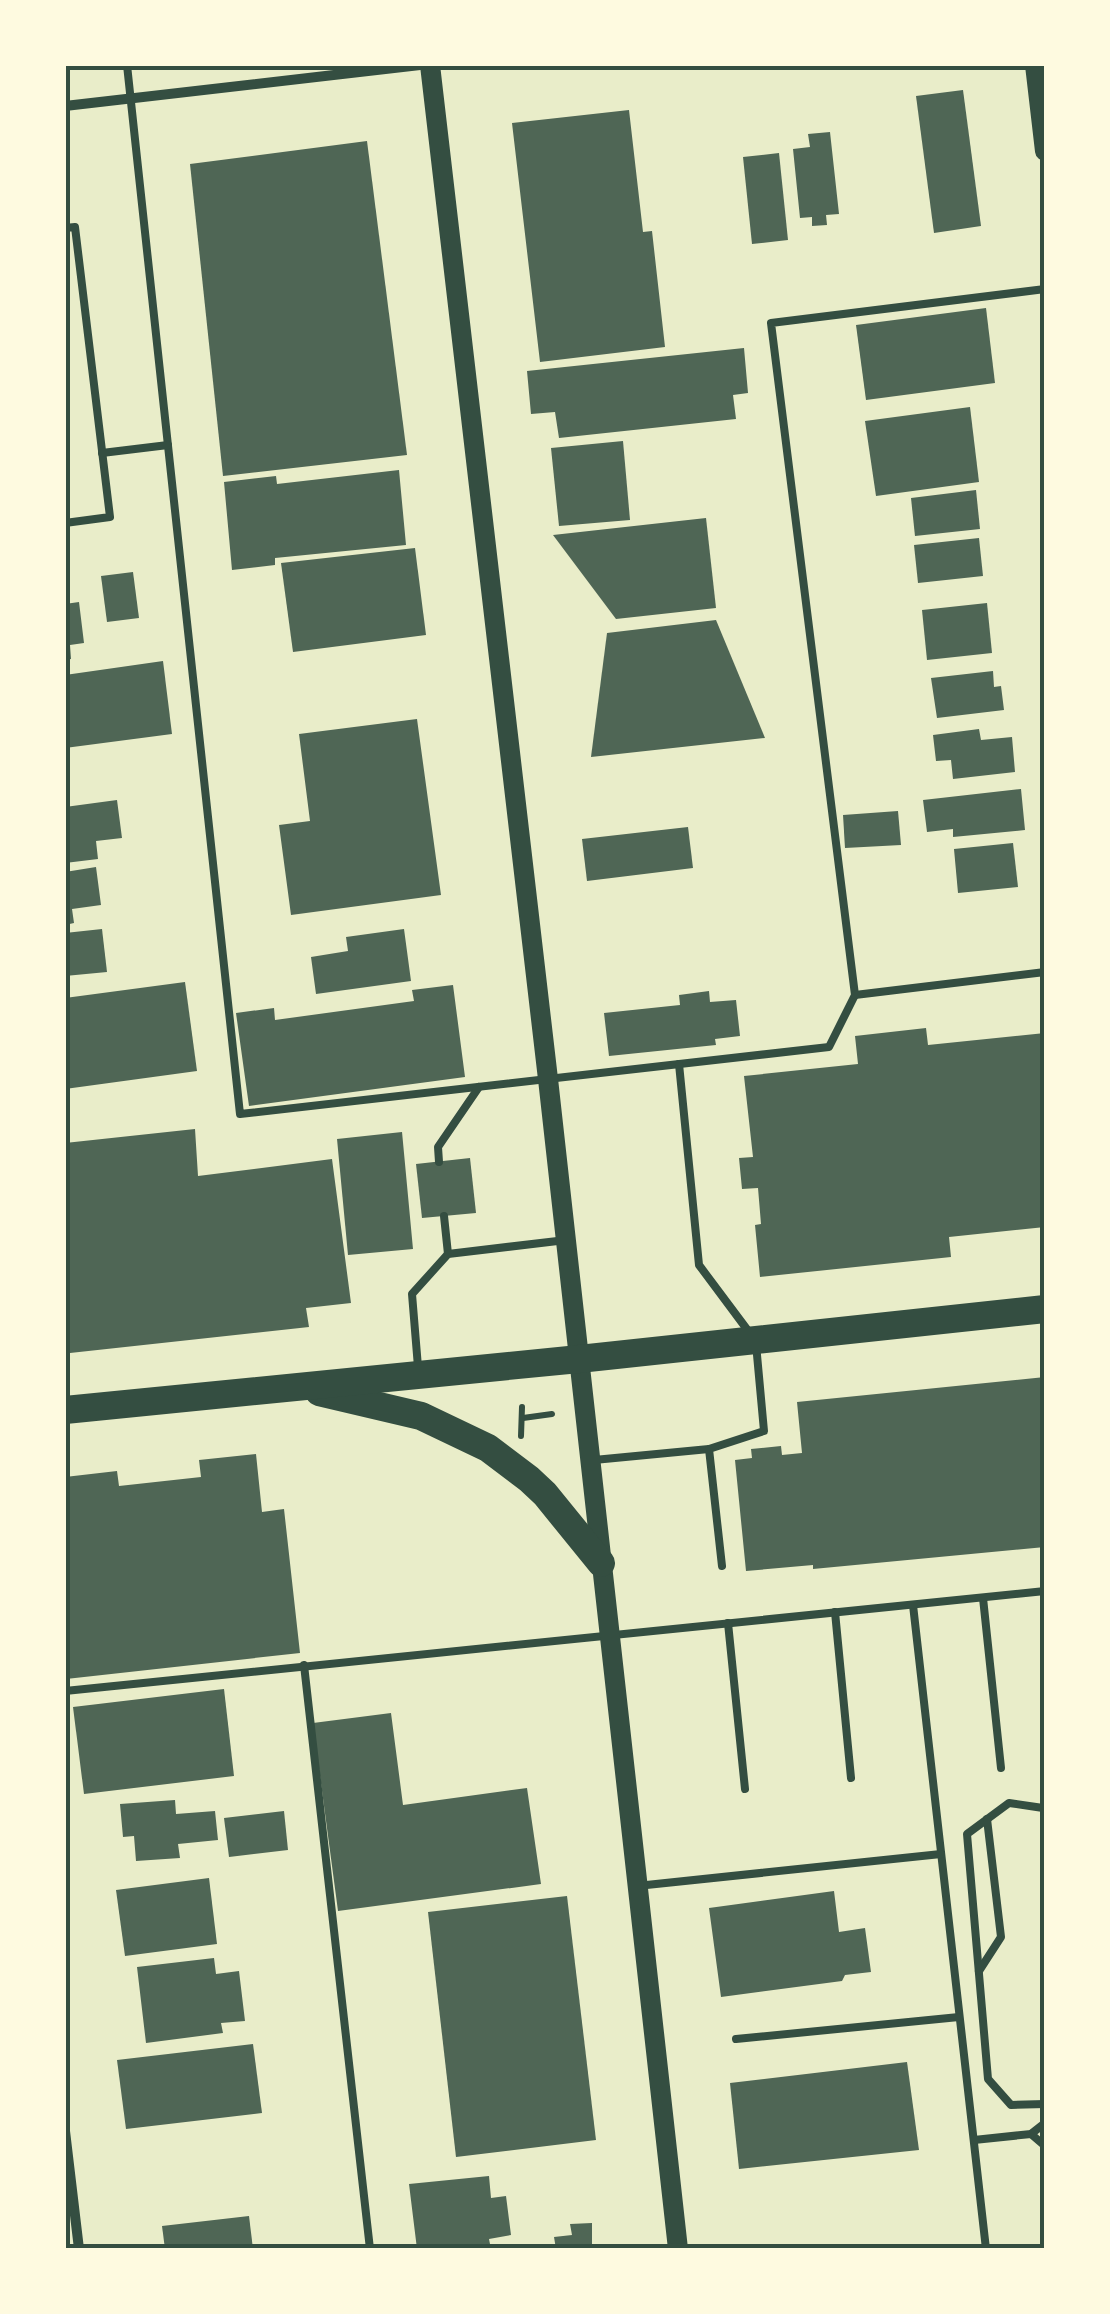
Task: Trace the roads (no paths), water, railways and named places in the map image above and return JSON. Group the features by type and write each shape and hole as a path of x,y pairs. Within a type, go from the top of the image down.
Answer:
{"highway":[{"path":"65,1410 1045,1309"},
{"path":"298,1386 422,1416 488,1448 545,1494 601,1564"}],"main road":[{"path":"430,65 678,2249"},
{"path":"1035,65 1045,150"}],"street":[{"path":"65,106 420,65"},
{"path":"65,2131 79,2249"}],"lane":[{"path":"127,65 240,1114 829,1047 855,995 772,323 1045,290"},
{"path":"65,228 74,226 110,517 65,523"},
{"path":"102,453 168,444"},
{"path":"855,995 1045,972"},
{"path":"590,1460 708,1449 764,1432 755,1340 699,1265 680,1064"},
{"path":"439,1162 438,1146 479,1088"},
{"path":"444,1216 448,1254"},
{"path":"419,1374 412,1294 448,1254 566,1240"},
{"path":"708,1449 722,1566"},
{"path":"65,1690 1045,1591"},
{"path":"982,1598 1001,1768"},
{"path":"913,1605 986,2249"},
{"path":"835,1612 852,1778"},
{"path":"728,1623 746,1789"},
{"path":"304,1665 370,2249"},
{"path":"1045,1811 1009,1802 967,1834 988,2079 1011,2106 1045,2104"},
{"path":"978,1971 1001,1937 987,1818"},
{"path":"637,1886 941,1854"},
{"path":"736,2039 959,2016"},
{"path":"974,2140 1031,2134 1045,2122"},
{"path":"1031,2134 1045,2146"}]}
